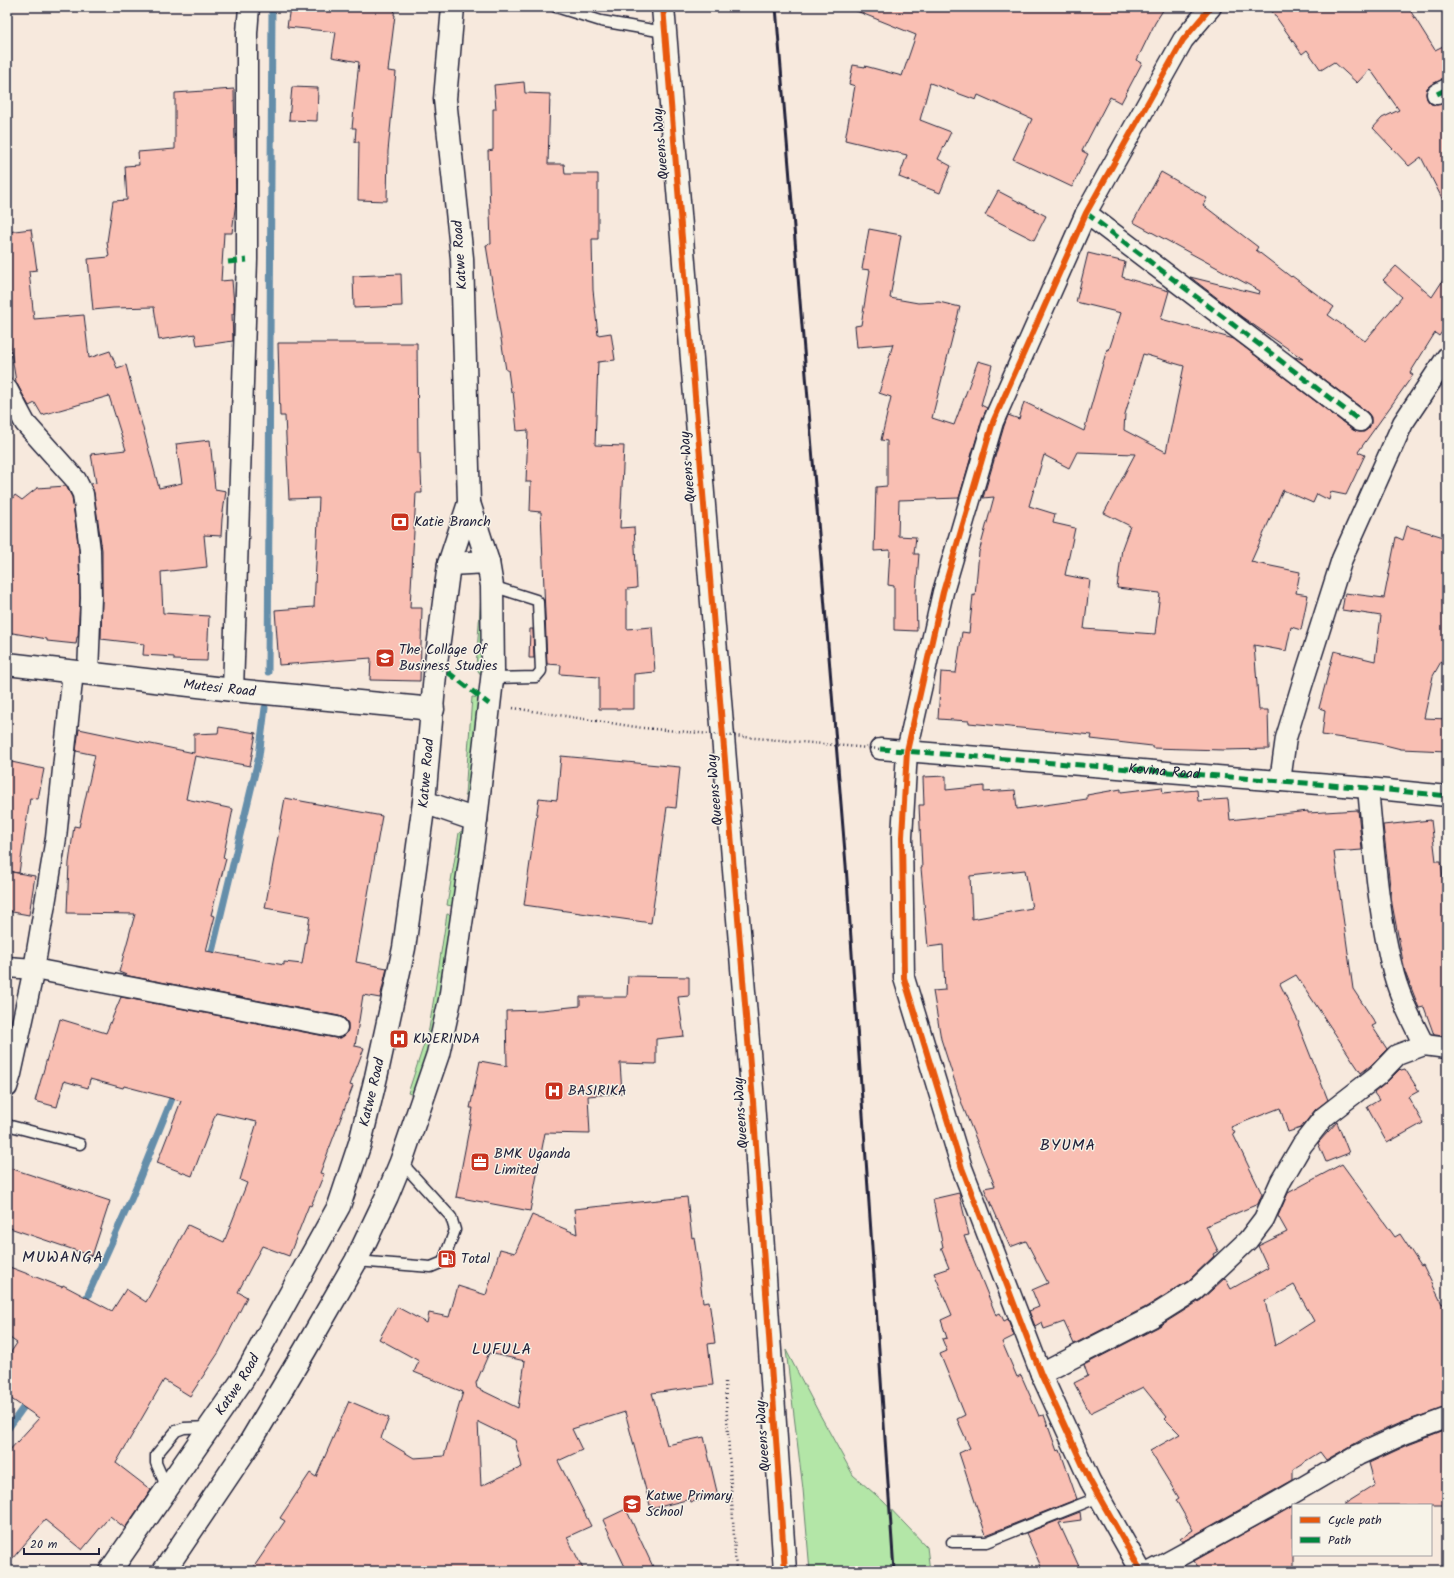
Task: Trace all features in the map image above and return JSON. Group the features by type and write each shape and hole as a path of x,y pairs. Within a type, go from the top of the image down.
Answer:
{"main road":[{"name":"Katwe Road","path":"164,1571 248,1446 356,1261 387,1196 401,1162 438,1054 450,1000 476,820 492,678 492,586 488,562 469,503 462,258 445,98 453,7"},
{"name":"Queens Way","path":"663,7 752,1093 785,1571"},
{"name":"Katwe Road","path":"110,1571 243,1379 339,1206 360,1143 376,1077 402,955 424,802 436,663 449,564 469,503"},
{"path":"449,564 488,562"},
{"name":"Mutesi Road","path":"7,664 234,690 432,709"},
{"path":"424,802 476,820"}],"street":[{"path":"234,690 247,260 247,33 249,7"},
{"path":"1141,1571 1090,1481 1041,1374 962,1168 904,978 902,837 907,751 943,592 993,422 1086,214 1184,40 1211,7"},
{"path":"1086,214 1360,421"},
{"path":"1280,781 1286,738 1342,559 1403,423 1447,357"},
{"path":"7,389 25,423 76,480 83,494 90,550 90,598 56,838 34,969 7,1087"},
{"name":"Kevina Road","path":"880,749 1368,788 1447,796"},
{"path":"1368,788 1375,861 1384,927 1394,976 1411,1020 1424,1045"},
{"path":"7,967 34,969 336,1027"},
{"path":"1041,1374 1152,1317 1195,1290 1248,1240 1264,1219 1281,1181 1302,1145 1324,1117 1378,1075 1397,1055 1424,1045 1447,1048"},
{"path":"1152,1571 1269,1507 1358,1455 1404,1434 1447,1418"}],"lane":[{"path":"556,7 601,21 664,32"},
{"path":"492,586 536,600 538,602 541,671 536,677 492,678"},
{"path":"7,1125 80,1144"},
{"path":"356,1261 431,1267 443,1262 455,1230 451,1217 401,1162"},
{"path":"952,1542 987,1542 1099,1497"}],"path":[{"path":"489,704 643,728 880,749"},
{"path":"725,1382 736,1571"}],"green space":[{"path":"491,589 489,686 476,668 481,594"},
{"path":"472,697 482,698 471,804 465,795"},
{"path":"466,828 466,909 447,905 459,833"},
{"path":"447,914 464,918 428,1101 408,1093 429,1029"},
{"path":"786,1350 853,1475 883,1501 927,1547 930,1571 810,1571 803,1489"}],"building":[{"path":"290,7 395,7 388,71 396,72 388,151 387,201 358,200 359,142 355,142 356,128 352,128 359,62 332,57 336,32 287,27"},
{"path":"849,7 1165,7 1155,23 1137,60 1142,63 1121,103 1110,97 1082,151 1088,154 1072,187 1013,159 1032,119 978,95 976,100 930,83 920,120 951,132 938,159 951,166 940,193 899,177 907,155 845,140 855,86 849,84 853,65 865,66 902,76 916,35"},
{"path":"1269,7 1408,7 1435,50 1447,44 1447,78 1432,84 1427,88 1426,94 1427,99 1431,104 1437,105 1447,102 1447,208 1421,157 1409,166 1373,128 1382,118 1399,110 1370,69 1357,83 1334,62 1321,70 1307,50 1302,54"},
{"path":"524,82 525,93 550,94 548,164 564,164 565,174 598,174 598,239 592,239 593,290 598,335 611,333 615,360 598,362 595,445 624,446 620,528 634,527 637,588 627,589 627,629 652,627 655,672 634,674 634,709 599,709 599,677 560,674 561,665 547,664 541,512 530,511 531,482 526,482 528,430 517,431 513,391 511,392 508,370 506,370 486,245 491,244 488,151 493,150 493,109 496,109 494,85"},
{"path":"292,87 318,88 317,121 289,120"},
{"path":"234,89 236,201 232,233 224,233 221,281 232,280 234,305 234,314 232,314 233,341 197,346 195,334 159,340 154,307 93,310 88,259 109,257 107,242 113,201 127,200 125,166 139,165 138,152 175,149 175,93"},
{"path":"1161,172 1207,198 1203,205 1258,247 1256,250 1334,307 1328,315 1365,341 1402,297 1383,280 1396,266 1432,297 1447,274 1447,325 1439,336 1435,333 1410,373 1413,375 1358,452 1365,455 1346,495 1331,492 1329,500 1317,494 1313,503 1283,490 1251,562 1300,572 1296,593 1308,595 1301,630 1291,627 1286,651 1254,645 1259,710 1268,710 1269,749 1223,750 1152,748 1152,746 1091,739 1092,735 969,723 969,721 938,719 941,672 956,673 962,632 969,633 973,595 975,596 979,552 994,497 983,498 1008,415 1019,419 1024,402 1084,431 1107,349 1109,350 1121,313 1076,302 1088,253 1125,262 1122,277 1169,291 1161,319 1234,339 1353,430 1364,432 1369,428 1371,423 1371,417 1367,412 1294,357 1303,359 1242,317 1190,277 1259,294 1260,291 1133,222","holes":["1143,354 1184,366 1166,452 1124,430 1125,414","1077,452 1135,454 1104,513 1130,526 1122,548 1117,588 1160,593 1155,634 1084,629 1090,580 1065,575 1075,528 1053,523 1055,514 1029,506 1044,455 1069,468"]},
{"path":"998,191 1046,216 1034,240 985,215"},
{"path":"31,229 37,270 29,271 34,319 84,315 89,358 110,351 117,368 126,365 159,488 182,483 176,444 210,440 215,489 226,491 221,536 204,535 207,567 161,572 163,613 209,616 207,661 174,660 174,657 143,655 144,644 101,639 102,550 94,493 91,484 96,483 91,454 126,450 109,396 42,415 35,403 29,406 16,382 7,325 7,232"},
{"path":"869,229 901,235 890,298 918,303 939,302 960,307 932,418 954,425 978,361 992,365 981,405 987,408 982,419 959,498 899,500 898,536 916,537 914,554 919,554 916,593 917,631 894,630 894,586 888,585 890,550 874,551 876,487 887,486 887,441 881,440 891,397 879,393 893,344 857,347 855,326 861,325 870,270 862,269"},
{"path":"401,274 402,306 354,308 353,276"},
{"path":"278,343 417,343 418,453 420,453 422,493 416,493 410,608 422,608 420,681 370,680 371,658 279,665 275,610 314,607 319,498 289,499 285,416 280,416"},
{"path":"66,486 72,497 79,551 80,598 78,637 76,644 47,641 47,639 7,632 7,507 15,495 22,500 37,488"},
{"path":"1407,526 1447,538 1447,651 1433,676 1424,718 1447,719 1447,751 1401,749 1377,743 1322,735 1325,710 1319,708 1334,651 1375,661 1381,616 1342,610 1345,593 1384,598 1396,537 1403,540"},
{"path":"530,629 533,629 534,658 529,658"},
{"path":"219,727 256,733 250,766 195,756 186,799 233,809 223,858 226,859 211,915 215,916 206,951 284,965 284,962 302,964 310,916 265,908 285,798 382,816 356,962 387,968 380,998 363,995 355,1046 364,1048 350,1085 353,1086 320,1173 324,1174 311,1206 309,1205 289,1256 262,1246 238,1292 247,1297 219,1352 190,1396 164,1380 116,1463 151,1490 125,1528 110,1516 82,1550 45,1520 7,1565 7,1453 39,1418 7,1396 7,1358 17,1343 7,1336 7,1266 62,1287 63,1285 112,1311 126,1289 146,1302 188,1225 224,1242 247,1183 240,1180 257,1122 216,1113 192,1176 157,1163 181,1101 90,1079 88,1088 64,1081 57,1107 35,1101 60,1019 106,1033 121,997 335,1038 341,1038 348,1030 348,1023 344,1018 339,1016 129,976 119,972 135,914 67,913 69,863 74,826 79,827 95,755 76,751 79,729 194,753 194,734 218,733"},
{"path":"561,756 680,767 676,808 667,807 651,923 524,905 539,798 557,800"},
{"path":"7,761 44,769 38,799 30,798 19,873 12,872 35,876 29,915 7,911"},
{"path":"946,776 946,790 984,786 984,792 1015,790 1017,809 1087,799 1087,795 1121,789 1121,792 1162,787 1163,793 1197,790 1198,801 1228,799 1230,820 1308,811 1308,813 1358,810 1362,850 1334,852 1353,989 1376,1024 1372,1026 1387,1049 1361,1073 1296,975 1280,984 1299,1023 1298,1024 1328,1100 1315,1110 1301,1128 1288,1132 1280,1108 1231,1127 1262,1194 1258,1204 1206,1226 1218,1251 1213,1254 1214,1256 1188,1281 1146,1307 1074,1344 1064,1322 1044,1329 1042,1322 1035,1326 1029,1311 1039,1307 1032,1290 1048,1283 1026,1241 1010,1247 984,1188 995,1186 963,1107 941,1039 933,991 945,990 943,945 928,947 921,868 919,805 924,805 923,777","holes":["1025,870 1032,908 972,919 970,876"]},
{"path":"1431,820 1436,861 1441,861 1447,912 1447,1036 1434,1035 1424,1007 1419,1008 1405,972 1392,904 1383,825"},
{"path":"628,976 689,977 689,996 678,997 684,1036 656,1039 656,1064 620,1063 622,1093 588,1096 590,1134 545,1133 530,1211 456,1197 473,1108 470,1108 480,1061 507,1066 506,1011 542,1010 580,1006 580,997 627,997"},
{"path":"1400,1069 1405,1069 1419,1091 1408,1097 1423,1123 1387,1143 1367,1107 1379,1100 1374,1093"},
{"path":"1337,1122 1349,1153 1326,1162 1318,1143"},
{"path":"1342,1164 1395,1237 1400,1234 1421,1266 1423,1265 1442,1304 1447,1303 1447,1407 1400,1423 1363,1439 1326,1460 1320,1452 1293,1469 1293,1480 1182,1542 1180,1539 1193,1530 1176,1500 1179,1498 1150,1451 1180,1434 1165,1419 1167,1417 1143,1387 1090,1413 1074,1383 1088,1376 1084,1365 1158,1327 1201,1300 1225,1278 1231,1289 1268,1268 1258,1246 1287,1232 1278,1216 1288,1193","holes":["1294,1285 1314,1321 1275,1346 1265,1301"]},
{"path":"7,1167 110,1201 92,1256 7,1227"},
{"path":"959,1193 969,1235 964,1236 996,1315 1000,1313 1004,1321 1008,1319 1014,1336 1002,1342 1017,1377 1021,1375 1039,1416 1044,1415 1057,1451 1060,1450 1077,1499 986,1535 959,1453 970,1448 957,1419 965,1415 940,1354 947,1351 942,1339 947,1338 941,1320 952,1315 934,1273 949,1268 941,1248 943,1247 933,1199"},
{"path":"687,1197 692,1238 694,1237 703,1302 709,1301 715,1343 708,1344 713,1385 652,1393 667,1445 704,1437 718,1496 691,1502 690,1499 651,1509 625,1412 572,1429 582,1450 558,1461 591,1526 567,1537 584,1571 251,1571 285,1521 280,1518 310,1473 316,1477 349,1401 389,1418 381,1438 414,1458 444,1456 463,1392 414,1372 419,1361 379,1339 397,1307 427,1323 429,1313 449,1317 458,1286 486,1295 500,1249 515,1253 532,1215 577,1234 574,1209","holes":["489,1353 525,1361 518,1408 477,1388 476,1383","478,1422 515,1440 522,1467 481,1486"]},
{"path":"1447,1430 1447,1505 1345,1504 1375,1485 1369,1463 1408,1445"},
{"path":"1292,1507 1293,1571 1201,1571 1194,1561"},
{"path":"626,1509 655,1571 627,1571 603,1520"},
{"path":"1080,1512 1081,1520 1059,1523 1081,1571 1043,1571 1026,1533"}],"waterway":[{"path":"268,672 272,7"},
{"path":"210,960 259,756 265,708"},
{"path":"83,1306 132,1197 175,1091"},
{"path":"7,1430 28,1401"}],"railway":[{"path":"776,7 846,865 894,1571"}],"marked path":[{"path":"1437,94 1447,89"},
{"path":"1086,213 1360,421"},
{"path":"228,262 247,260"},
{"path":"436,663 489,704"},
{"path":"880,749 1368,788 1447,796"}],"cycle path":[{"path":"663,7 753,1101 785,1571"},
{"path":"1141,1571 1090,1481 1041,1374 962,1168 904,978 902,837 907,751 943,592 993,422 1086,213 1183,40 1211,7"}],"place":[{"name":"Katie Branch","path":"400,522"},
{"name":"The Collage Of Business Studies","path":"385,658"},
{"name":"KWERINDA","path":"399,1039"},
{"name":"BASIRIKA","path":"554,1091"},
{"name":"BMK Uganda Limited","path":"480,1162"},
{"name":"Total","path":"447,1259"},
{"name":"Katwe Primary School","path":"632,1504"}],"district":[{"name":"BYUMA","path":"1068,1145"},
{"name":"MUWANGA","path":"63,1257"},
{"name":"LUFULA","path":"502,1349"}]}
